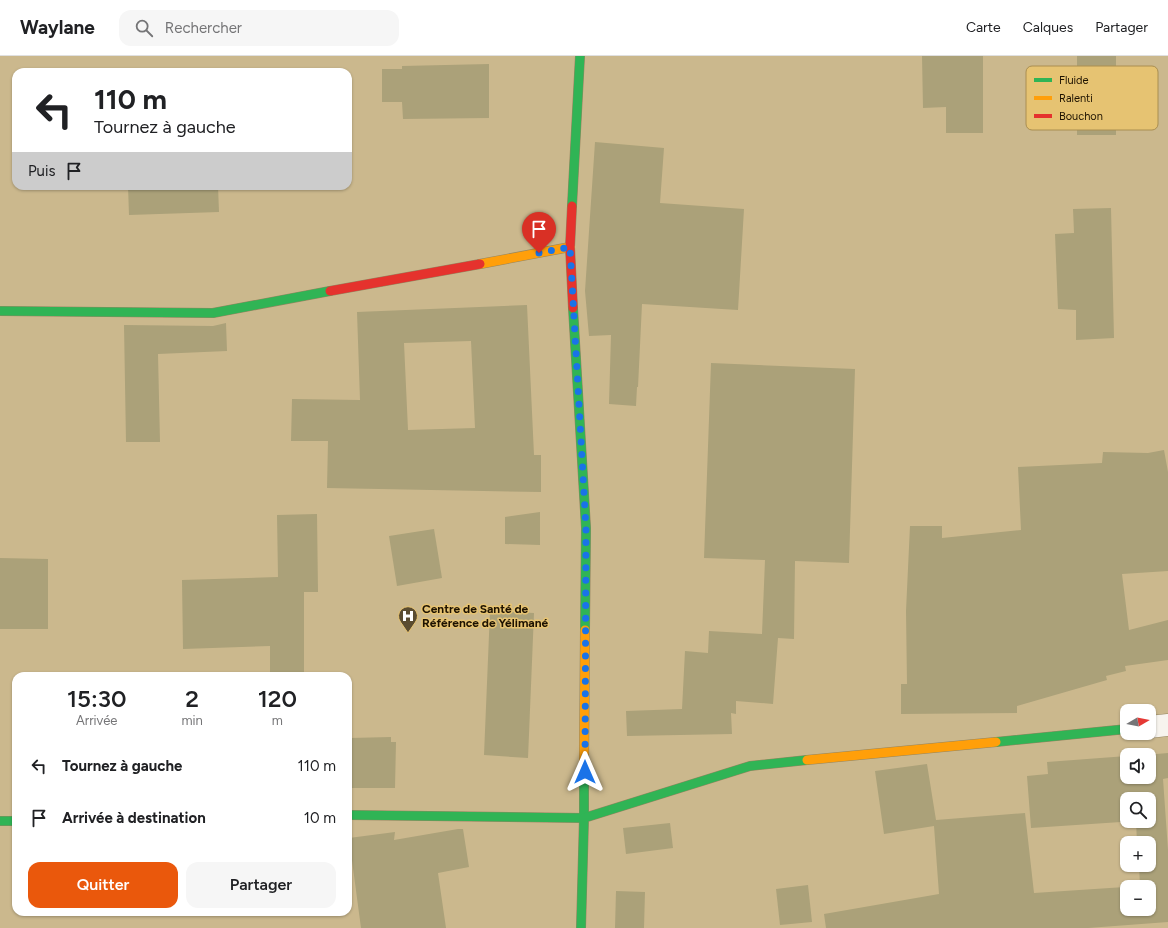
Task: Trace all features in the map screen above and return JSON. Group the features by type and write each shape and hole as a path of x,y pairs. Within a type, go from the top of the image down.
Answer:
{"street":[{"path":"580,56 570,247 586,528 584,818 581,928"},
{"path":"0,311 213,313 570,247"},
{"path":"1156,726 1168,725"},
{"path":"352,815 584,818 750,766 1120,730"},
{"path":"0,822 12,821"}],"building":[{"path":"922,56 983,56 983,133 946,133 946,107 923,108"},
{"path":"1077,56 1116,56 1116,66 1077,66"},
{"path":"489,64 489,118 403,119 402,102 382,102 382,69 402,69 402,66"},
{"path":"1077,130 1116,130 1116,135 1077,135"},
{"path":"595,142 664,148 660,203 744,209 738,310 642,304 636,406 609,404 611,335 589,336 585,291"},
{"path":"128,190 218,190 219,212 129,215"},
{"path":"1111,208 1114,338 1076,340 1076,310 1058,309 1055,234 1074,233 1073,209"},
{"path":"527,305 534,455 541,455 541,492 327,488 328,441 291,441 292,399 360,400 357,312","holes":["471,341 475,428 408,430 404,343"]},
{"path":"226,323 227,351 158,354 160,442 126,442 124,325 213,326"},
{"path":"711,363 855,369 849,563 795,561 794,639 778,638 773,704 736,701 736,714 731,713 732,734 627,736 626,711 682,709 685,651 708,653 709,631 762,634 765,560 704,558"},
{"path":"1164,450 1168,472 1168,571 1122,574 1129,630 1168,620 1168,660 1125,666 1126,671 1106,676 1107,680 1017,706 1017,713 901,714 901,684 907,684 906,611 910,526 942,526 942,538 1021,530 1018,467 1102,463 1103,452 1148,453"},
{"path":"540,512 540,545 505,544 505,517"},
{"path":"317,514 318,592 304,592 304,672 270,672 270,646 183,649 182,580 278,577 277,515"},
{"path":"434,529 442,578 397,586 389,536"},
{"path":"0,558 48,559 48,629 0,629"},
{"path":"490,611 534,613 528,758 484,755"},
{"path":"391,737 391,742 396,742 395,788 352,788 352,738"},
{"path":"1168,753 1168,778 1163,779 1168,850 1168,922 1088,928 826,928 824,914 939,894 934,826 884,834 875,771 927,764 936,820 1025,813 1034,893 1120,887 1120,916 1156,916 1156,880 1140,880 1139,872 1156,872 1156,836 1137,836 1136,828 1156,828 1156,792 1120,792 1120,822 1031,828 1027,776 1048,774 1047,762 1120,757 1120,784 1156,784 1156,754"},
{"path":"670,823 673,848 626,854 623,828"},
{"path":"463,829 469,867 438,873 446,928 361,928 352,860 352,838 395,832 394,840"},
{"path":"808,885 812,922 780,925 776,889"},
{"path":"616,891 645,892 644,928 615,928"}],"traffic: fast":[{"path":"572,206 580,56"},
{"path":"0,311 213,313 330,291"},
{"path":"573,308 586,528 585,630"},
{"path":"996,742 1120,730"},
{"path":"581,928 584,818 750,766 807,760"},
{"path":"352,815 584,818 584,767"},
{"path":"0,821 12,821"}],"traffic: slow":[{"path":"480,264 570,247"},
{"path":"584,767 585,630"},
{"path":"807,760 996,742"}],"traffic: jam":[{"path":"572,206 570,247 573,308"},
{"path":"330,291 480,264"}],"place":[{"name":"Centre de Santé de Référence de Yélimané","path":"408,633"}],"route":[{"path":"539,253 570,247 586,528 585,772"}]}
